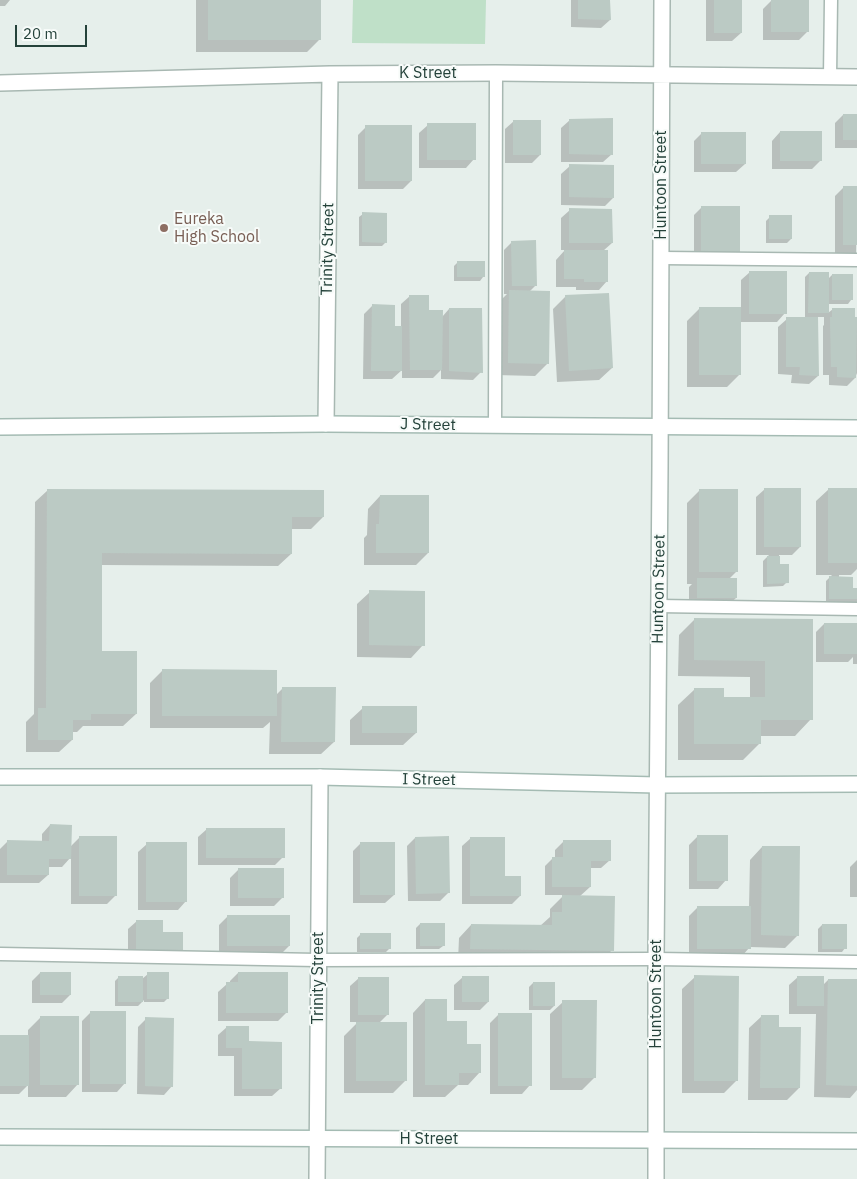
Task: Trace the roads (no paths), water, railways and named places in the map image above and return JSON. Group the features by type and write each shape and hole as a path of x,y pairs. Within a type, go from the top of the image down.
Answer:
{"street":[{"name":"Huntoon Street","path":"656,1179 662,0"},
{"name":"K Street","path":"0,83 330,74 496,73 857,77"},
{"name":"Trinity Street","path":"326,424 330,74"},
{"name":"J Street","path":"0,427 326,424 660,425 857,428"},
{"name":"I Street","path":"0,777 320,777 657,785 857,784"},
{"name":"Trinity Street","path":"317,1179 320,777"},
{"name":"H Street","path":"0,1137 857,1141"}],"lane":[{"path":"830,77 831,0"},
{"path":"495,426 496,73"},
{"path":"662,258 857,260"},
{"path":"658,606 857,609"},
{"path":"0,954 318,960 656,959 857,962"}],"place":[{"name":"Eureka High School","path":"164,228"}]}
